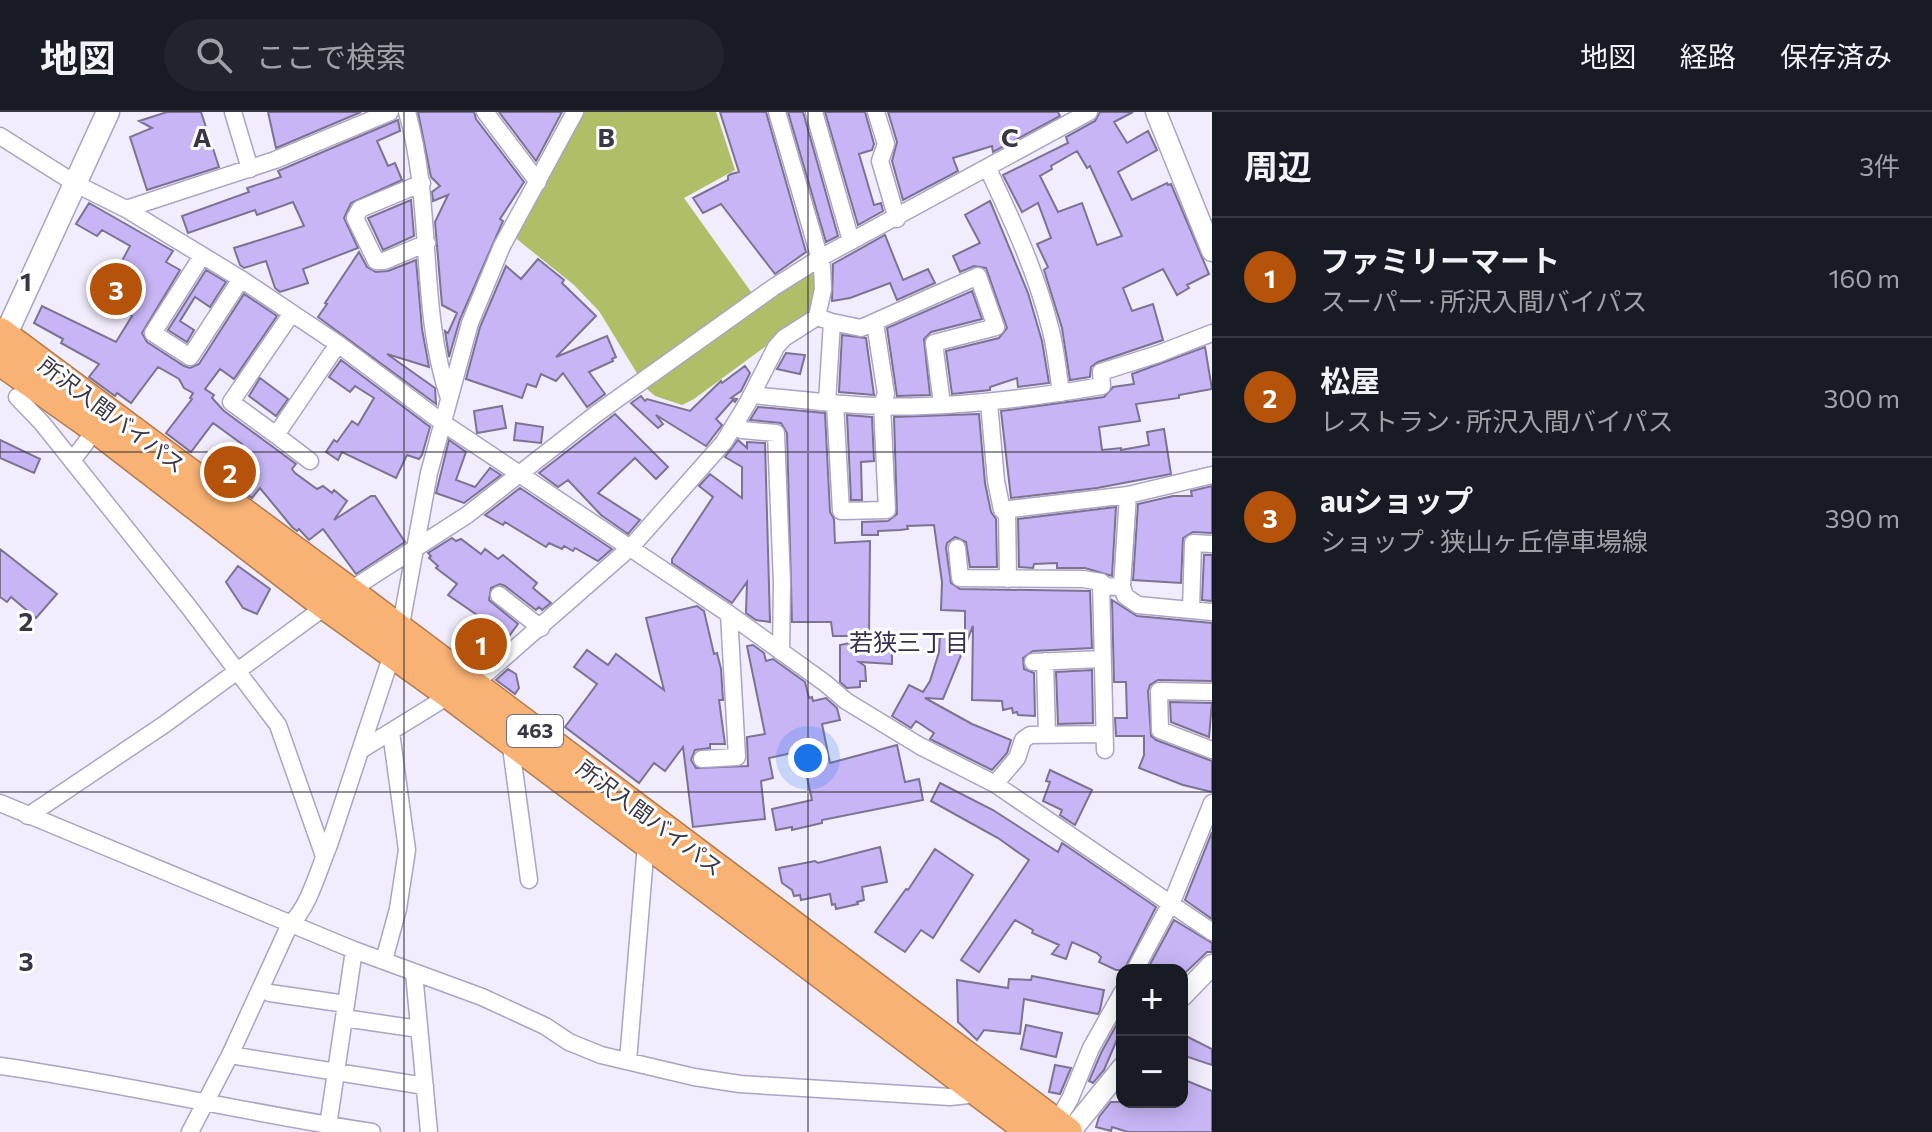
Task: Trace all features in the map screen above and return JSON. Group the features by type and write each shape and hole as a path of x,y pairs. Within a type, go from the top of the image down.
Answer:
{"highway":[{"name":"所沢入間バイパス","path":"1,344 96,429 338,598"},
{"name":"所沢入間バイパス","path":"1,344 396,642 1056,1130"},
{"name":"所沢入間バイパス","path":"462,690 510,740 980,1093 1056,1130"}],"main road":[{"path":"1,344 108,112"}],"street":[{"path":"233,112 250,169"},
{"path":"126,209 250,169 390,112"},
{"path":"407,112 422,183 434,345 449,400"},
{"path":"485,112 538,182"},
{"path":"190,1132 262,989 290,924 309,896 396,642 429,473 470,323 489,275 575,112"},
{"path":"777,112 820,258 841,511 887,510 882,404 886,394 875,323"},
{"path":"814,112 851,241"},
{"path":"876,112 886,144 880,161 897,219"},
{"path":"28,816 338,598 467,515 596,414 774,287 820,258 988,169 1067,118 1089,112"},
{"path":"1156,112 1212,251"},
{"path":"0,136 76,184 126,209 241,279 338,344 443,423 729,614 846,701 920,746 995,784 1212,932"},
{"path":"988,169 1023,242 1040,291 1052,335 1061,393"},
{"path":"422,183 360,209 355,218 376,261 384,261 427,243"},
{"path":"202,256 153,333 190,357 241,279"},
{"path":"361,750 462,690 541,628 631,547 724,442 776,347 784,338 824,320 861,328 978,276 996,327 934,343 942,404"},
{"path":"292,313 231,402 310,461"},
{"path":"752,395 925,406 989,403 1102,386 1101,372 1212,333"},
{"path":"276,435 338,344"},
{"path":"17,397 72,461 278,725 324,856"},
{"path":"989,403 996,481 1002,510 1128,495 1212,475"},
{"path":"737,421 742,430 776,433 782,583 781,652"},
{"path":"72,461 96,429"},
{"path":"1128,495 1122,586 1125,596 1138,605 1212,612"},
{"path":"1007,511 1008,579"},
{"path":"1191,610 1193,543 1212,544"},
{"path":"957,548 960,578 1083,579 1101,582 1107,587 1122,586"},
{"path":"995,784 1017,758 1023,740 1030,735 1105,742 1101,582"},
{"path":"499,595 541,628"},
{"path":"702,759 737,757 729,614"},
{"path":"1047,735 1039,661 1101,659"},
{"path":"1212,692 1159,691 1160,730 1212,750"},
{"path":"384,960 398,909 407,850 391,732"},
{"path":"510,740 529,880"},
{"path":"0,803 354,950 482,997 601,1055 694,1077 740,1084 950,1097 980,1093"},
{"path":"1138,964 1170,905 1212,803"},
{"path":"628,1061 646,844"},
{"path":"328,1126 354,950"},
{"path":"1188,990 1212,965"},
{"path":"414,973 429,1132"},
{"path":"262,989 419,1029"},
{"path":"1056,1130 1091,1048 1116,1004"},
{"path":"230,1055 425,1086"},
{"path":"0,1066 90,1079 203,1103 372,1132"},
{"path":"1056,1130 1116,1074"}],"green space":[{"path":"583,112 716,112 735,170 684,198 759,303 814,268 813,295 803,319 682,405 655,396 646,388 599,311 574,285 513,236"}],"building":[{"path":"167,112 201,112 219,167 147,190 130,137 152,128 139,121"},
{"path":"268,112 361,112 276,148"},
{"path":"418,112 474,112 476,119 524,182 500,219 503,221 460,319 449,357 445,331 448,333 457,313 442,305 435,222 448,195 433,201 432,192 440,186 431,177"},
{"path":"499,112 562,112 536,161"},
{"path":"720,112 766,112 806,252 775,274 721,204 703,213 693,198 739,172"},
{"path":"788,112 803,112 838,236 826,242"},
{"path":"825,112 865,112 874,144 872,150 859,154 874,205 881,203 883,211 858,225"},
{"path":"888,112 1058,112 1060,116 993,152 992,146 953,158 958,171 903,200 892,161 897,142"},
{"path":"1100,112 1133,112 1114,122 1127,143 1148,131 1157,150 1118,172 1132,200 1167,183 1171,184 1209,274 1187,285 1189,288 1177,295 1163,269 1123,288 1132,311 1153,304 1163,340 1098,362 1091,367 1090,377 1070,380 1062,328 1044,270 1048,267 1037,244 1051,238 1038,203 1022,212 1003,175 1068,143 1066,137 1095,121","holes":["1077,151 1087,168 1090,166 1122,236 1097,245 1082,203 1058,212 1040,176"]},
{"path":"398,120 400,131 377,141 388,166 395,163 402,180 351,203 344,218 358,248 303,269 308,283 280,292 275,288 266,261 244,268 234,248 304,226 293,202 257,215 255,210 188,233 182,216 249,192 247,188 281,177 278,171"},
{"path":"411,200 414,236 383,250 368,218"},
{"path":"990,201 1028,293 1042,341 1049,383 1018,387 1017,378 990,387 990,390 952,394 946,351 999,338 1007,328 986,268 974,266 960,272 953,256 980,243 965,215"},
{"path":"89,203 173,251 166,262 180,270 142,333 147,342 184,366 190,368 199,364 244,294 277,316 234,379 220,369 205,389 214,395 212,398 224,411 296,464 292,469 295,473 317,489 323,486 332,493 334,490 347,501 334,520 375,496 405,542 356,574 323,529 309,540 299,529 297,531 292,527 260,488 252,498 239,488 257,464 244,452 240,446 242,444 213,423 191,452 166,433 192,399 193,393 184,388 179,379 158,367 131,403 117,393 115,396 89,377 99,364 61,343 63,339 34,323 42,306 116,342 132,316 102,298 130,246 102,230 97,236 76,224"},
{"path":"885,235 903,280 928,269 935,283 897,300 890,283 850,298 832,301 833,264"},
{"path":"359,252 367,267 376,272 388,271 416,260 429,367 387,354 435,388 436,404 318,317"},
{"path":"538,259 564,280 562,283 596,316 556,357 607,336 616,357 589,372 605,394 587,407 563,373 556,381 541,374 536,387 527,384 522,398 466,379 480,327 506,266 521,279"},
{"path":"206,270 226,282 210,307 195,297 180,321 194,330 187,342 168,330"},
{"path":"972,291 982,319 931,332 924,339 930,395 897,396 887,328"},
{"path":"842,335 866,338 874,395 839,392"},
{"path":"1205,347 1212,389 1179,395 1179,398 1136,404 1140,421 1099,427 1102,450 1149,445 1147,432 1164,429 1171,474 1097,488 1011,498 1001,411 1104,397 1113,387 1134,384 1132,374"},
{"path":"786,353 805,355 800,374 777,369"},
{"path":"341,360 430,427 422,455 419,459 407,455 396,478 342,452 338,460 326,452 352,421 358,425 374,398 355,386 350,392 329,377"},
{"path":"745,366 750,373 741,391 731,398 737,399 735,402 733,400 716,419 722,425 706,446 656,415 663,424 658,428 631,403 641,396 645,401 690,411 721,381"},
{"path":"260,378 288,399 276,416 249,396"},
{"path":"502,406 506,428 477,433 474,411"},
{"path":"758,407 825,413 830,512 834,519 835,543 870,541 869,635 892,636 892,664 859,662 865,666 866,681 860,681 860,687 847,688 840,682 840,645 855,642 854,636 833,636 831,622 792,622 787,433 781,423 750,420"},
{"path":"615,414 668,467 656,479 635,458 598,493 640,520 628,534 601,515 568,480 558,487 539,473"},
{"path":"979,414 985,483 991,512 996,519 997,567 970,567 966,542 955,537 946,548 951,583 960,589 1090,591 1092,648 1033,651 1023,658 1024,669 1034,673 1035,716 1018,715 1017,712 1013,713 1012,708 1003,710 1002,701 972,700 973,626 943,699 925,698 972,724 1011,740 1007,753 992,770 930,739 934,733 916,721 911,728 892,716 909,685 923,692 930,681 939,652 940,634 965,634 965,611 941,610 942,582 934,525 907,526 908,529 862,535 862,522 888,521 897,514 894,417"},
{"path":"847,415 872,417 874,461 861,462 862,500 851,500"},
{"path":"516,423 543,427 541,443 514,440"},
{"path":"0,440 40,459 34,473 0,458"},
{"path":"449,440 466,452 456,480 475,487 490,468 501,475 464,503 436,493"},
{"path":"738,440 747,448 747,442 765,443 770,622 756,620 746,613 747,582 732,603 672,563 713,497 699,486 710,474 742,498 742,467 725,457"},
{"path":"1212,486 1212,533 1193,532 1183,538 1181,583 1133,580 1138,504 1173,496 1192,496 1191,491"},
{"path":"520,488 612,549 598,561 575,548 573,551 564,546 562,549 549,543 546,547 505,522 503,525 485,515"},
{"path":"1116,507 1112,576 1085,568 1057,568 1057,563 1034,564 1033,568 1019,567 1018,519"},
{"path":"452,538 456,541 461,539 481,554 485,549 498,559 503,555 537,583 533,588 551,603 542,610 539,607 536,610 505,586 500,584 491,588 489,600 518,624 504,643 487,658 463,639 480,617 448,595 457,584 436,568 438,566 429,558 428,553"},
{"path":"0,549 57,594 36,618 11,597 7,602 0,597"},
{"path":"1204,555 1212,555 1212,601 1202,600"},
{"path":"238,566 270,589 257,614 243,608 226,582"},
{"path":"1112,600 1137,616 1212,623 1212,681 1158,680 1150,685 1148,691 1151,736 1212,761 1212,792 1183,785 1139,768 1144,755 1144,736 1116,736 1115,718 1127,718 1126,682 1114,682"},
{"path":"697,606 704,611 714,654 717,653 721,669 723,700 719,700 725,744 710,744 710,748 695,750 691,760 696,768 748,766 747,737 765,734 747,646 753,645 764,653 766,661 773,659 805,682 809,698 812,697 813,701 826,698 837,708 840,720 822,724 830,763 897,745 905,782 919,779 923,800 822,820 822,823 792,830 792,827 776,830 772,809 812,800 801,751 769,758 773,778 761,781 765,819 693,827 683,747 665,771 654,763 639,783 565,727 597,684 574,667 587,650 608,665 616,654 664,690 646,618"},
{"path":"508,669 516,674 519,688 515,694 496,680"},
{"path":"1092,670 1093,723 1058,724 1056,672"},
{"path":"1170,702 1212,703 1209,737 1171,722"},
{"path":"1050,770 1092,790 1075,825 1060,815 1062,810 1043,801 1050,782 1046,781"},
{"path":"940,783 993,810 1058,852 1062,843 1156,907 1127,964 1116,964 1116,970 1099,962 1101,957 1097,953 1072,942 1066,959 1052,954 1059,945 1032,933 1033,930 1015,920 979,972 961,960 1029,860 998,838 931,801"},
{"path":"1212,832 1212,919 1185,900"},
{"path":"880,847 887,882 862,887 864,900 858,904 836,909 830,894 801,900 800,895 794,896 792,890 782,883 779,868 818,863"},
{"path":"935,849 973,875 933,938 921,930 905,952 875,932"},
{"path":"1174,920 1212,943 1212,952 1207,952 1188,970 1188,964 1150,964"},
{"path":"1032,976 1104,990 1098,1014 1024,999 1020,1034 984,1030 977,1040 958,1022 957,980 1008,988 1009,979 1031,980"},
{"path":"1026,1025 1062,1033 1056,1057 1021,1049"},
{"path":"1116,1026 1116,1042 1104,1070 1093,1083 1089,1081"},
{"path":"1188,1037 1212,1049 1212,1065 1188,1057"},
{"path":"1055,1065 1071,1068 1060,1094 1049,1092"},
{"path":"1188,1081 1212,1091 1212,1132 1128,1132 1112,1127 1111,1131 1096,1127 1099,1117 1111,1102 1116,1102 1116,1108 1188,1108"}],"place":[{"name":"auショップ","path":"116,289"},
{"name":"松屋","path":"230,472"},
{"name":"ファミリーマート","path":"481,644"}],"district":[{"name":"若狭三丁目","path":"909,643"}]}
